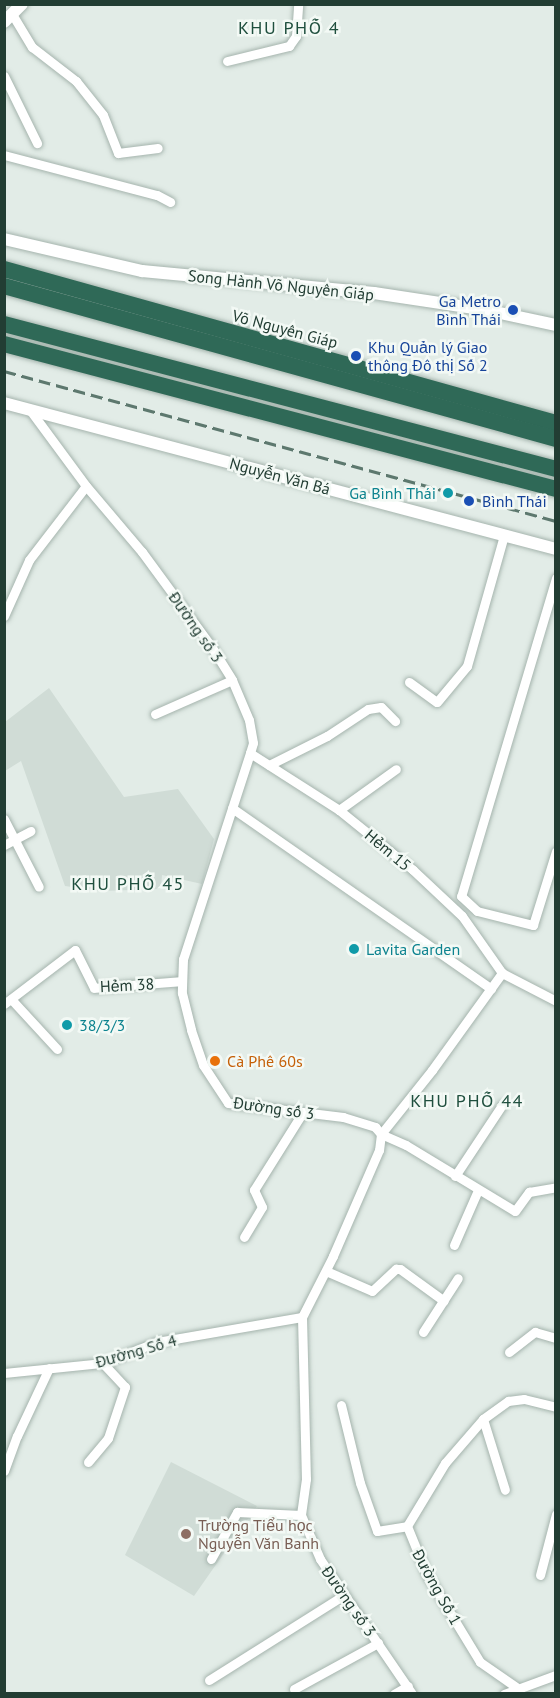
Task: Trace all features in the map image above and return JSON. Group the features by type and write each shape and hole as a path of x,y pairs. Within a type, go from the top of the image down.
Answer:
{"highway":[{"name":"Võ Nguyên Giáp","path":"4,269 555,423"},
{"name":"Võ Nguyên Giáp","path":"4,286 555,439"},
{"path":"4,324 555,469"},
{"path":"4,345 555,489"}],"main road":[{"path":"8,18 22,4"},
{"name":"Song Hành Võ Nguyên Giáp","path":"6,238 142,271 374,293 486,310 555,325"},
{"name":"Nguyễn Văn Bá","path":"4,403 555,549"}],"street":[{"path":"227,61 289,46 296,36 298,4"},
{"path":"8,18 32,47 76,81 103,115 118,153 158,148"},
{"path":"4,76 37,143"},
{"path":"4,155 157,195 170,202"},
{"name":"Đường số 3","path":"30,410 86,486 142,552 211,646 232,680 249,720 253,744 183,959 182,993 189,1020 203,1065 228,1104 343,1117 375,1127 381,1134 406,1145 515,1211 529,1192 555,1187"},
{"path":"4,616 29,560 86,486"},
{"path":"409,682 437,702 467,666 504,536"},
{"path":"555,578 461,896 477,911 533,925 555,851"},
{"path":"155,714 232,680"},
{"path":"269,765 327,736 368,709 381,707 395,721"},
{"name":"Hẻm 15","path":"250,753 339,810 412,870 462,916 502,973"},
{"path":"339,810 396,769"},
{"path":"232,808 491,989"},
{"path":"4,819 39,887"},
{"path":"4,845 30,831"},
{"name":"Hẻm 38","path":"8,1001 75,950 94,988 182,981"},
{"path":"211,1559 237,1512 301,1515 306,1479 302,1317 326,1270 379,1150 381,1134 502,973 555,1001"},
{"path":"8,1001 57,1048"},
{"path":"454,1176 502,1105"},
{"path":"244,1237 262,1207 254,1190 303,1112"},
{"path":"454,1245 478,1190"},
{"path":"326,1270 372,1291 396,1269 414,1277 444,1300"},
{"path":"423,1332 458,1278"},
{"name":"Đường Số 4","path":"4,1373 103,1363 157,1342 302,1317"},
{"path":"509,1352 535,1332 555,1338"},
{"path":"88,1462 108,1438 125,1387 103,1363"},
{"path":"4,1471 17,1436 49,1368"},
{"path":"341,1405 360,1483 377,1531 407,1526 445,1463 483,1419 508,1401 524,1399 555,1407"},
{"path":"483,1419 505,1490"},
{"path":"540,1575 555,1514"},
{"name":"Đường số 3","path":"301,1515 320,1559 410,1690"},
{"name":"Đường Số 1","path":"407,1526 422,1566 480,1662 516,1687"},
{"path":"209,1680 344,1595"},
{"path":"294,1689 378,1643"},
{"path":"504,1694 516,1687 555,1675"},
{"path":"394,1694 410,1690"}],"shaded area":[{"path":"49,688 124,797 178,789 214,839 202,884 162,875 161,889 101,891 65,886 21,761 5,771 5,722"},
{"name":"Trường Tiểu học Nguyễn Văn Banh","path":"171,1462 257,1506 194,1596 125,1555"}],"railway":[{"path":"4,371 556,521"}],"place":[{"name":"Ga Metro Bình Thái","path":"513,310"},
{"name":"Khu Quản lý Giao thông Đô thị Số 2","path":"356,356"},
{"name":"Ga Bình Thái","path":"448,493"},
{"name":"Bình Thái","path":"469,501"},
{"name":"Lavita Garden","path":"354,949"},
{"name":"38/3/3","path":"67,1025"},
{"name":"Cà Phê 60s","path":"215,1061"},
{"name":"Trường Tiểu học Nguyễn Văn Banh","path":"186,1534"}],"district":[{"name":"KHU PHỐ 4","path":"289,28"},
{"name":"KHU PHỐ 45","path":"128,884"},
{"name":"KHU PHỐ 44","path":"467,1101"}]}
